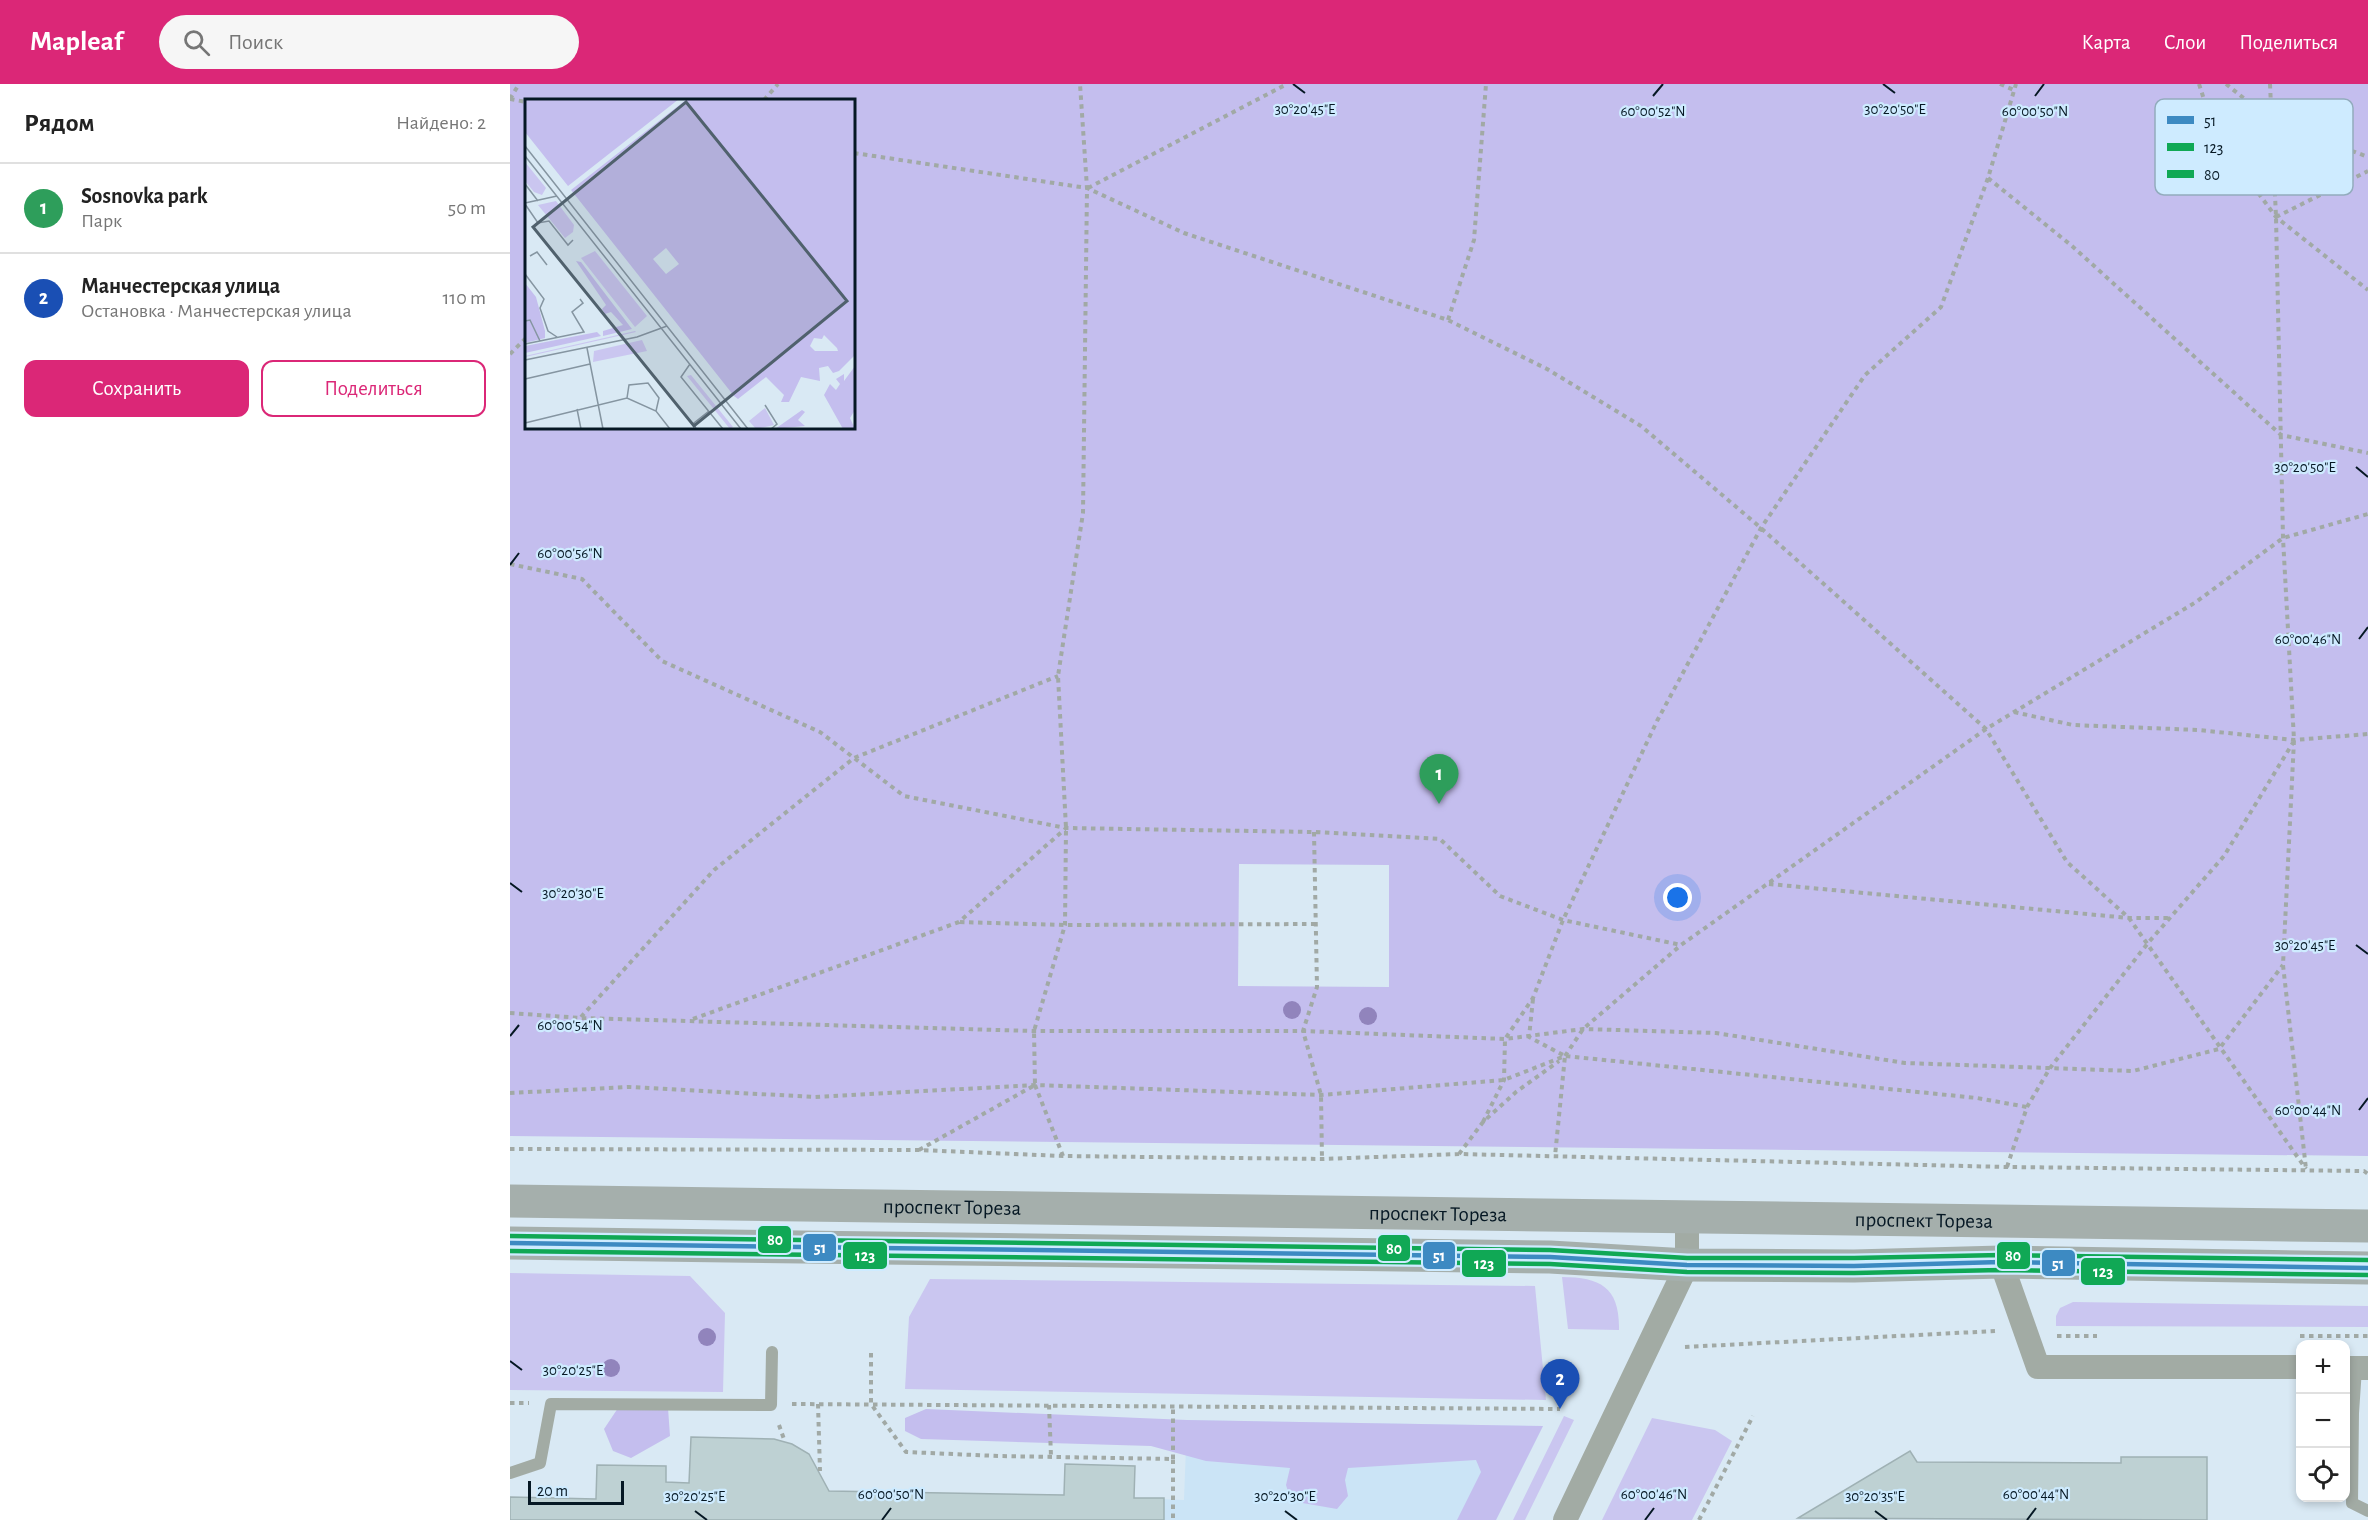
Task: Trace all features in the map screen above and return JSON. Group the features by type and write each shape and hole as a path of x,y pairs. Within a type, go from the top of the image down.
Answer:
{"main road":[{"name":"проспект Тореза","path":"510,1202 2368,1226"},
{"name":"проспект Тореза","path":"510,1243 1550,1257 1687,1265 1854,1266 2001,1262 2368,1268"}],"street":[{"path":"1565,1520 1687,1265 1687,1217"},
{"path":"2001,1262 2038,1367 2296,1368"}],"lane":[{"path":"510,1473 540,1463 551,1404 771,1405 772,1352"},
{"path":"2356,1368 2352,1503 2368,1511"}],"path":[{"path":"519,84 510,99 525,102"},
{"path":"765,99 778,84"},
{"path":"1063,1156 1035,1085 1034,1031 1065,925 1066,828 1058,676 1083,513 1088,188 1080,84"},
{"path":"1088,188 1287,84"},
{"path":"1448,320 1474,240 1486,84"},
{"path":"2000,84 2014,90"},
{"path":"1459,1154 1483,1122 1504,1080 1505,1039 1533,998 1563,920 1657,721 1761,528 1865,375 1941,307 1988,178 2016,84"},
{"path":"2199,84 2204,99"},
{"path":"2226,84 2245,99"},
{"path":"2270,84 2270,99"},
{"path":"2353,151 2368,157"},
{"path":"855,153 1088,188 1184,233 1448,320 1546,369 1641,426 1761,528 1986,729 2067,862 2128,918 2148,943 2219,1049 2307,1170"},
{"path":"2353,178 2368,171"},
{"path":"1988,178 2072,246 2280,435 2368,453"},
{"path":"2260,195 2276,217 2368,290"},
{"path":"2275,195 2283,538 2294,740 2283,965 2307,1170"},
{"path":"2276,217 2320,195"},
{"path":"510,354 525,339"},
{"path":"1483,1122 1516,1092 1565,1056 1583,1029 1681,945 1986,729 2196,602 2283,538 2368,514"},
{"path":"510,564 582,579 662,661 820,732 904,796 1066,828 1314,832 1440,839 1500,896 1563,920 1681,945"},
{"path":"581,1017 714,870 854,758 1058,676"},
{"path":"2014,712 2073,725 2199,730 2294,740 2368,734"},
{"path":"2007,1167 2027,1107 2050,1068 2148,943 2224,856 2294,740"},
{"path":"689,1020 959,922 1066,828"},
{"path":"1314,832 1317,987 1303,1031 1321,1095 1322,1159"},
{"path":"1768,884 2128,918 2169,918"},
{"path":"959,922 1065,925 1317,924"},
{"path":"510,1012 581,1017 1034,1031 1303,1031 1505,1039 1583,1029 1716,1033 1905,1063 2133,1071 2219,1049 2283,965"},
{"path":"1529,1037 1533,998"},
{"path":"1529,1037 1565,1056 1977,1098 2027,1107"},
{"path":"510,1093 629,1086 815,1097 1035,1085 1321,1095 1504,1080 1565,1056"},
{"path":"1555,1156 1565,1056"},
{"path":"919,1150 1035,1085"},
{"path":"510,1149 919,1150 1063,1156 1322,1159 1459,1154 2007,1167 2364,1171 2368,1174"},
{"path":"871,1353 871,1404 906,1452 1173,1459"},
{"path":"818,1404 820,1471"},
{"path":"771,1405 1560,1409"},
{"path":"1049,1405 1051,1456"},
{"path":"1173,1406 1173,1520"},
{"path":"1700,1520 1753,1416"}],"shaded area":[{"path":"510,84 2368,84 2368,1156 510,1136","holes":["1239,864 1389,865 1389,987 1238,986"]},
{"path":"510,1273 690,1276 725,1313 723,1392 510,1390"},
{"path":"1562,1277 1588,1279 1606,1288 1616,1304 1619,1330 1568,1329"},
{"path":"930,1279 1535,1286 1546,1400 905,1389 909,1317"},
{"path":"2073,1302 2368,1306 2368,1327 2056,1326 2056,1316 2060,1308"},
{"path":"618,1408 668,1408 670,1436 631,1458 613,1451 604,1429"},
{"path":"926,1409 1187,1420 1543,1426 1496,1520 1457,1520 1481,1472 1476,1460 1348,1468 1345,1480 1348,1496 1337,1509 1291,1501 1286,1485 1290,1468 1206,1461 1151,1446 921,1439 905,1431 905,1418"},
{"path":"1564,1416 1574,1420 1525,1520 1513,1520"},
{"path":"1652,1418 1715,1430 1732,1441 1692,1520 1602,1520"},
{"path":"1187,1420 1543,1426 1496,1520 510,1520 510,1497 596,1499 597,1465 666,1466 666,1482 689,1483 691,1437 774,1439 792,1444 809,1454 829,1491 1064,1495 1065,1464 1135,1466 1134,1498 1184,1500"}],"building":[{"path":"691,1437 774,1439 792,1444 809,1454 829,1491 1064,1495 1065,1464 1135,1466 1134,1498 1164,1498 1164,1520 510,1520 510,1497 596,1499 597,1465 666,1466 666,1482 689,1483"},
{"path":"1910,1451 1917,1462 2121,1463 2121,1457 2207,1457 2207,1520 1798,1518"}],"transit line":[{"name":"80","path":"510,1236 1550,1250 1687,1258 2001,1255 2368,1260"},
{"name":"51","path":"510,1243 1550,1257 1687,1265 1854,1266 2001,1262 2368,1268"},
{"name":"123","path":"510,1251 1550,1264 1687,1272 1854,1273 2001,1270 2368,1275"}],"place":[{"name":"Sosnovka park","path":"1439,804"},
{"name":"Манчестерская улица","path":"1560,1409"}]}
